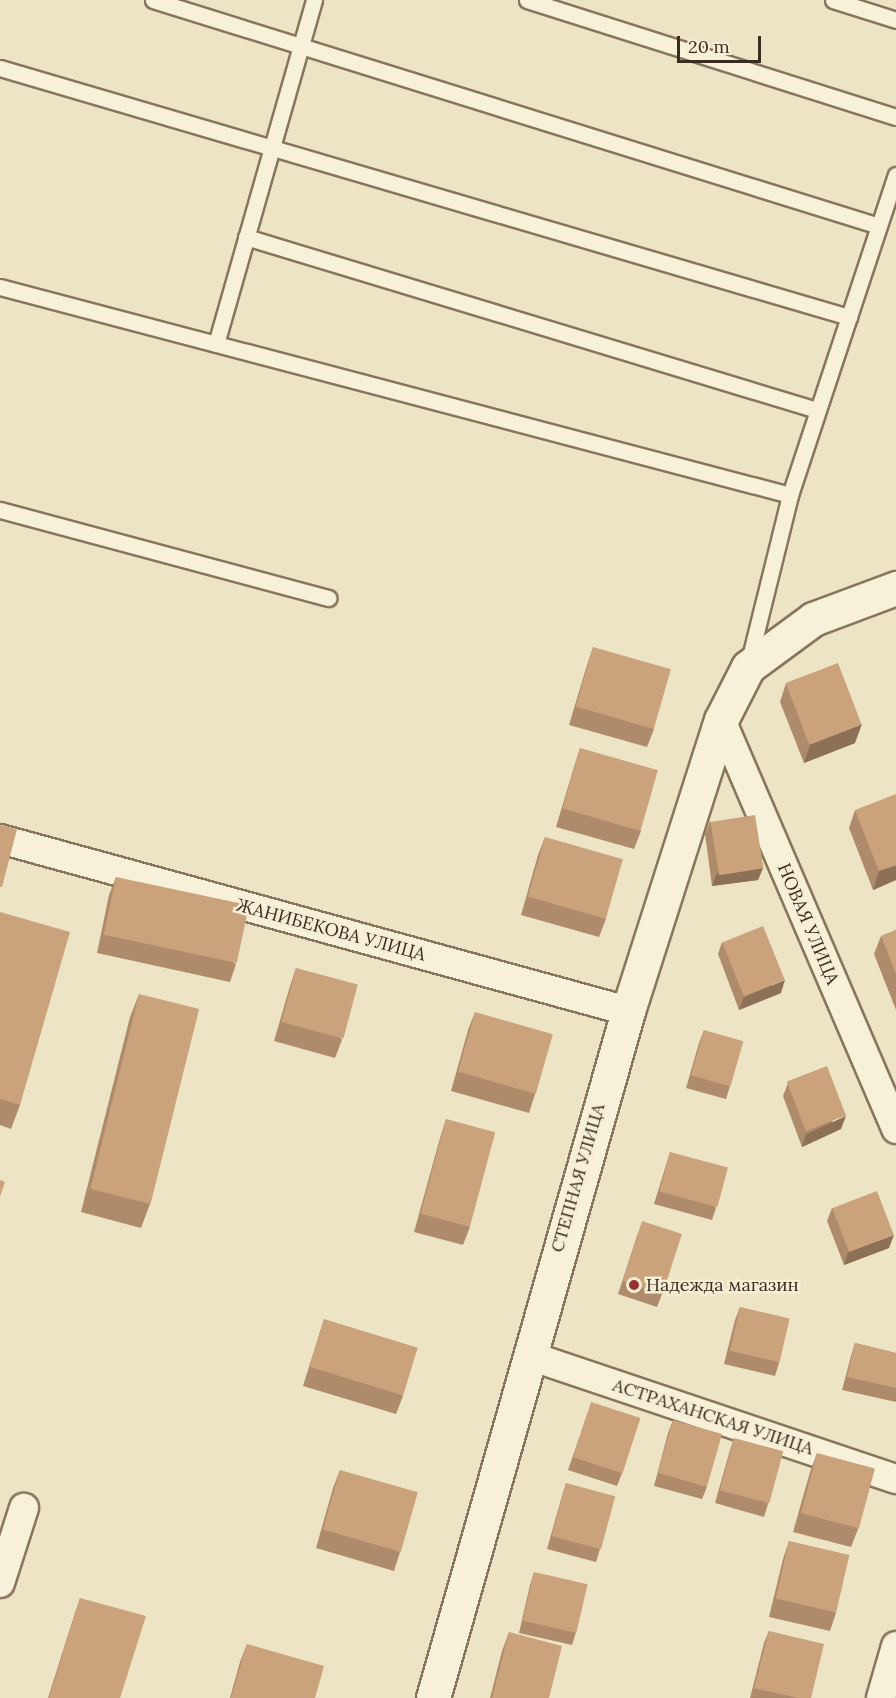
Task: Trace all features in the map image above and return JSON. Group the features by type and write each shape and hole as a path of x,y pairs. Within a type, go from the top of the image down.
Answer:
{"main road":[{"path":"748,667 813,619 896,588"},
{"name":"СТЕПНАЯ УЛИЦА","path":"433,1698 628,1011 721,720 748,667"}],"street":[{"name":"НОВАЯ УЛИЦА","path":"721,720 896,1129"},
{"name":"ЖАНИБЕКОВА УЛИЦА","path":"0,839 628,1011"},
{"name":"АСТРАХАНСКАЯ УЛИЦА","path":"530,1356 896,1479"},
{"path":"0,1583 24,1508"},
{"path":"881,1698 896,1646"}],"lane":[{"path":"153,0 302,44 879,226"},
{"path":"216,344 314,0"},
{"path":"527,0 896,117"},
{"path":"833,0 896,20"},
{"path":"0,68 273,145 849,317"},
{"path":"748,667 790,495 896,175"},
{"path":"246,237 818,410"},
{"path":"0,287 790,495"},
{"path":"0,510 328,598"}],"building":[{"path":"593,647 671,669 654,729 576,707"},
{"path":"838,663 862,725 809,745 786,683"},
{"path":"580,748 658,770 640,831 563,809"},
{"path":"896,794 896,865 879,871 855,810"},
{"path":"755,815 763,868 719,875 711,822"},
{"path":"0,825 17,829 2,887 0,887"},
{"path":"545,837 623,859 606,919 528,897"},
{"path":"116,877 249,905 237,963 104,935"},
{"path":"0,912 70,932 20,1105 0,1099"},
{"path":"763,926 785,980 744,996 722,942"},
{"path":"896,930 896,974 881,936"},
{"path":"296,968 358,985 343,1039 282,1022"},
{"path":"139,994 199,1009 151,1204 90,1189"},
{"path":"475,1012 553,1034 536,1094 458,1072"},
{"path":"704,1030 743,1041 730,1086 691,1075"},
{"path":"827,1066 846,1115 806,1131 787,1081"},
{"path":"446,1119 495,1132 470,1227 421,1214"},
{"path":"670,1152 728,1168 717,1207 659,1192"},
{"path":"0,1180 5,1182 0,1197"},
{"path":"877,1191 894,1235 849,1252 832,1208"},
{"path":"642,1221 682,1234 662,1294 623,1281"},
{"path":"740,1307 790,1318 780,1362 730,1351"},
{"path":"324,1319 418,1348 403,1395 309,1367"},
{"path":"855,1343 896,1353 896,1388 847,1377"},
{"path":"591,1402 640,1418 623,1473 573,1457"},
{"path":"673,1420 722,1434 707,1487 658,1473"},
{"path":"734,1438 783,1451 769,1503 720,1490"},
{"path":"817,1453 875,1469 859,1528 801,1513"},
{"path":"340,1470 418,1492 401,1552 323,1530"},
{"path":"566,1483 615,1496 601,1549 552,1536"},
{"path":"789,1541 849,1555 836,1612 776,1598"},
{"path":"534,1572 588,1584 576,1633 523,1621"},
{"path":"80,1598 146,1616 120,1698 49,1698"},
{"path":"769,1631 824,1644 811,1698 797,1698 754,1688"},
{"path":"509,1632 562,1646 549,1698 492,1698"},
{"path":"247,1644 324,1666 315,1698 231,1698"}],"place":[{"name":"Надежда магазин","path":"634,1285"}]}
